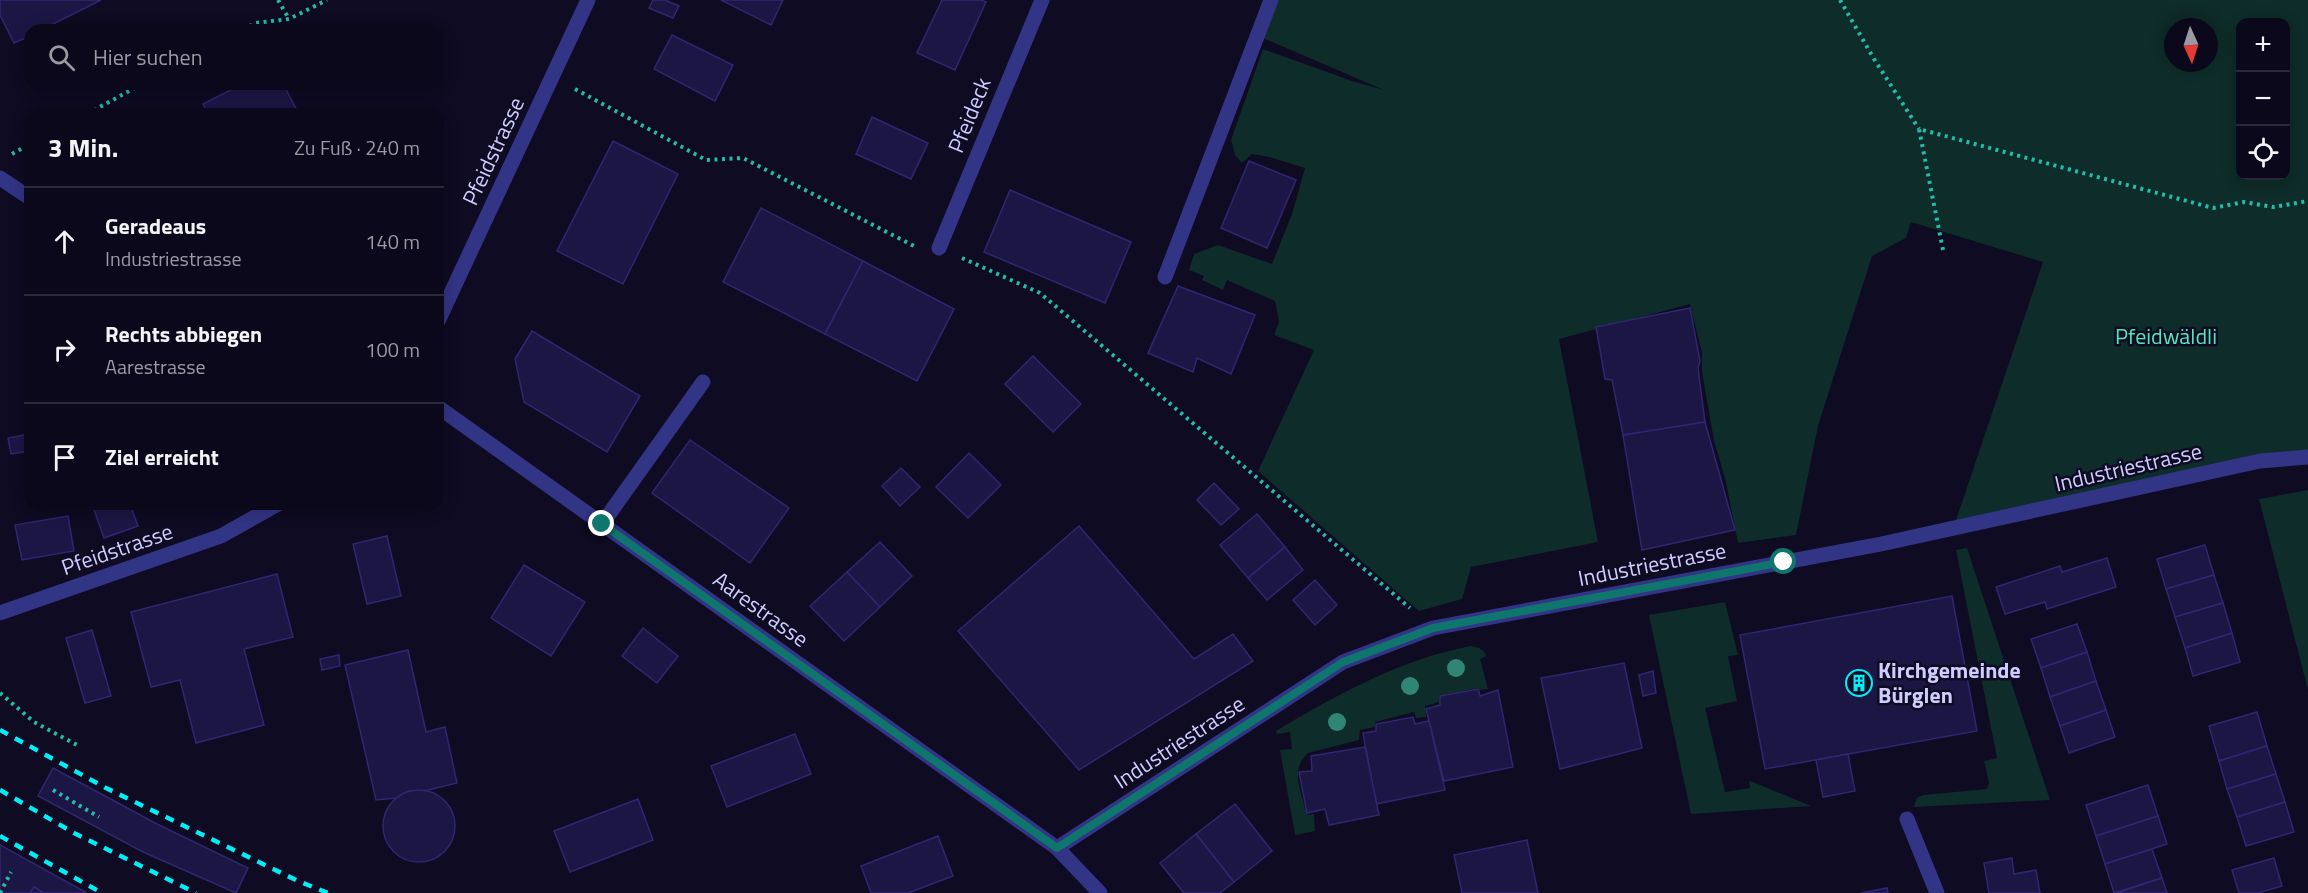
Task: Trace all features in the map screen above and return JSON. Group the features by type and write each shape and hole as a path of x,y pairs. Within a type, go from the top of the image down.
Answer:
{"street":[{"name":"Pfeidstrasse","path":"444,308 588,0"},
{"name":"Pfeideck","path":"939,248 1041,0"},
{"path":"1165,277 1270,0"},
{"path":"0,178 24,194"},
{"path":"602,524 703,382"},
{"name":"Aarestrasse","path":"444,411 1057,848 1100,893"},
{"name":"Industriestrasse","path":"1057,848 1343,662 1433,628 1881,544 2260,461 2308,457"},
{"name":"Pfeidstrasse","path":"0,613 221,536 267,510"},
{"path":"1906,819 1937,893"}],"path":[{"path":"279,0 289,19"},
{"path":"255,24 289,19 327,0"},
{"path":"1840,0 1874,59 1919,129 1943,250"},
{"path":"566,84 706,160 743,158 913,246 939,248 1040,293 1433,628"},
{"path":"98,108 131,90"},
{"path":"1919,129 2212,208 2244,202 2273,207 2308,201"},
{"path":"10,155 24,147"},
{"path":"0,693 34,722 77,745"},
{"path":"53,790 99,817"},
{"path":"0,893 11,872"}],"green space":[{"name":"Pfeidwäldli","path":"1271,0 2308,0 2308,457 1953,529 2043,262 1911,222 1906,238 1872,256 1818,426 1796,535 1738,543 1725,478 1714,441 1702,372 1702,353 1690,304 1559,339 1598,542 1471,567 1462,599 1419,611 1258,471 1314,350 1274,335 1279,322 1275,301 1227,280 1223,290 1202,280 1204,276 1189,270 1194,254 1218,245 1272,264 1292,214 1305,168 1252,154 1242,163 1235,155 1231,140 1263,49 1384,90 1256,35"},
{"path":"2308,490 2308,690 2259,499"},
{"path":"1967,548 2050,800 1914,807 1917,798 1923,795 1987,789 1989,783 1984,761 1997,758 1956,550"},
{"path":"1725,602 1738,655 1728,656 1737,701 1705,708 1725,792 1750,788 1749,781 1811,806 1691,814 1649,615"},
{"path":"1471,646 1480,649 1486,656 1480,659 1488,689 1479,690 1478,688 1439,696 1439,702 1425,706 1426,717 1416,718 1414,712 1375,722 1375,727 1360,730 1359,740 1308,753 1299,766 1298,780 1305,809 1308,815 1314,814 1315,831 1295,835 1280,750 1292,749 1290,732 1277,734 1276,731 1322,704 1394,669"}],"building":[{"path":"0,0 101,0 53,24 24,24 24,39 14,43 0,15"},
{"path":"653,0 665,0 679,6 673,18 649,8"},
{"path":"721,0 783,0 771,25"},
{"path":"942,0 986,2 955,70 917,53"},
{"path":"672,35 733,65 715,101 654,69"},
{"path":"230,90 286,90 296,108 205,108 203,104"},
{"path":"872,117 928,143 911,179 856,154"},
{"path":"613,141 678,174 623,284 557,251"},
{"path":"1249,161 1296,180 1267,248 1221,228"},
{"path":"1010,190 1131,242 1105,303 984,252"},
{"path":"761,208 863,261 825,334 723,282"},
{"path":"863,261 954,309 917,381 825,334"},
{"path":"1178,286 1255,315 1231,374 1197,358 1193,372 1148,353"},
{"path":"1690,308 1700,361 1698,368 1705,422 1623,435 1612,380 1605,379 1596,327"},
{"path":"532,331 640,396 607,452 524,402 515,359"},
{"path":"1033,356 1081,404 1053,432 1005,384"},
{"path":"1705,422 1735,530 1642,550 1623,435"},
{"path":"24,435 24,452 11,454 8,438"},
{"path":"690,440 789,508 750,563 652,493"},
{"path":"969,453 1001,485 968,518 936,487"},
{"path":"901,468 920,487 900,506 882,486"},
{"path":"1214,483 1239,509 1221,525 1197,500"},
{"path":"94,510 132,510 138,526 104,538"},
{"path":"1257,514 1285,547 1248,578 1220,545"},
{"path":"68,516 74,551 22,560 15,525"},
{"path":"1079,526 1194,659 1233,634 1253,661 1079,770 958,631"},
{"path":"387,536 401,596 367,604 353,544"},
{"path":"880,542 912,576 880,607 847,572"},
{"path":"2205,545 2214,575 2166,589 2157,559"},
{"path":"1285,547 1303,570 1267,600 1248,578"},
{"path":"2107,558 2116,587 2047,609 2045,602 2005,614 1996,587 2060,566 2062,572"},
{"path":"524,565 585,602 551,656 491,618"},
{"path":"847,572 880,607 844,641 810,606"},
{"path":"277,574 293,637 244,649 264,725 196,743 180,680 151,687 131,612"},
{"path":"2214,575 2223,603 2175,617 2166,589"},
{"path":"1315,580 1337,605 1315,625 1293,600"},
{"name":"Kirchgemeinde Bürglen","path":"1952,596 1977,731 1765,769 1740,635"},
{"path":"2223,603 2232,633 2185,648 2175,617"},
{"path":"2077,624 2087,652 2041,668 2031,639"},
{"path":"643,628 678,656 657,683 622,656"},
{"path":"92,630 111,696 85,703 66,638"},
{"path":"2232,633 2240,662 2193,676 2185,648"},
{"path":"408,650 426,732 445,727 457,783 424,791 409,791 396,798 376,800 345,665"},
{"path":"2087,652 2096,681 2050,697 2041,668"},
{"path":"339,655 340,666 322,670 320,659"},
{"path":"1624,663 1642,748 1560,769 1541,678"},
{"path":"1653,671 1656,693 1643,696 1639,675"},
{"path":"2096,681 2106,710 2060,726 2050,697"},
{"path":"1478,689 1480,696 1498,690 1513,767 1444,781 1426,709 1440,705 1440,696"},
{"path":"2106,710 2115,737 2069,753 2060,726"},
{"path":"2257,712 2267,746 2219,761 2209,726"},
{"path":"1413,717 1415,724 1429,721 1445,790 1376,804 1363,733 1376,731 1376,724"},
{"path":"795,734 811,774 727,807 711,766"},
{"path":"2267,746 2276,774 2227,789 2219,761"},
{"path":"1365,747 1379,815 1329,825 1325,809 1307,813 1299,772 1312,771 1311,756"},
{"path":"1848,754 1855,791 1823,797 1816,760"},
{"path":"53,768 157,824 248,868 236,893 143,852 38,796"},
{"path":"2276,774 2285,802 2237,817 2227,789"},
{"path":"2148,785 2158,816 2096,836 2086,805"},
{"path":"419,790 439,796 449,806 455,826 449,846 439,856 419,862 399,856 389,846 383,826 389,806 399,796"},
{"path":"638,799 653,840 570,872 554,831"},
{"path":"2285,802 2294,832 2246,846 2237,817"},
{"path":"1235,804 1272,851 1234,882 1196,834"},
{"path":"2158,816 2167,844 2105,864 2096,836"},
{"path":"1196,834 1234,882 1220,893 1184,893 1160,863"},
{"path":"938,836 953,876 908,893 871,893 861,866"},
{"path":"1527,840 1538,893 1462,893 1454,855"},
{"path":"0,845 87,893 44,893 34,887 30,893 0,893"},
{"path":"2152,849 2162,878 2114,893 2105,864"},
{"path":"2012,858 2014,874 2036,870 2040,893 1989,893 1984,863"},
{"path":"2274,858 2282,886 2258,893 2239,893 2232,870"},
{"path":"2162,878 2167,893 2117,893"},
{"path":"34,887 44,893 30,893"},
{"path":"1887,888 1888,893 1861,893"}],"railway":[{"path":"0,730 106,788 298,881 328,893"},
{"path":"0,790 74,833 196,893"},
{"path":"0,836 102,893"}],"place":[{"name":"Kirchgemeinde Bürglen","path":"1859,683"}],"route":[{"path":"602,524 1057,848 1343,662 1433,628 1784,562"}]}
